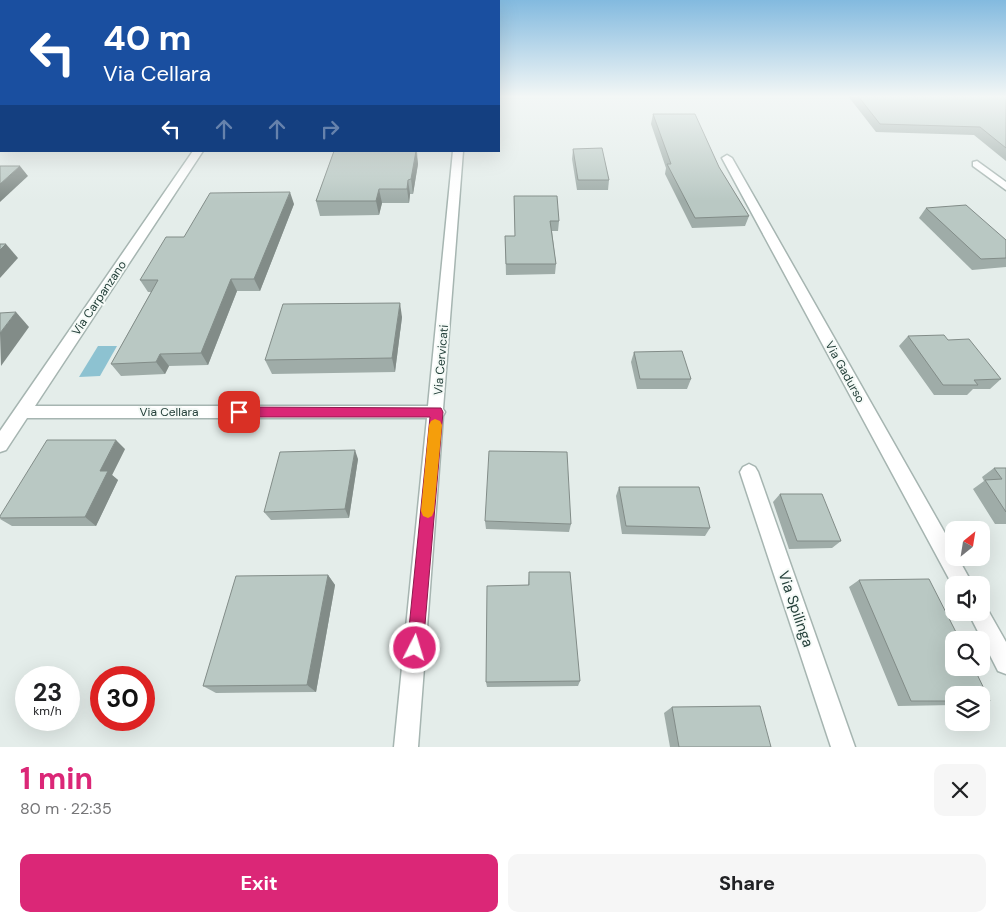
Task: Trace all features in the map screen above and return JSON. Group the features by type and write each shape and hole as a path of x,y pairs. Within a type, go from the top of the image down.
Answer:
{"street":[{"name":"Via Carpanzano","path":"0,445 197,152"},
{"name":"Via Cervicati","path":"406,747 458,152"},
{"name":"Via Gadurso","path":"727,158 958,576"},
{"path":"977,164 1006,187"},
{"name":"Via Cellara","path":"22,412 436,412"},
{"name":"Via Spilinga","path":"749,472 843,747"},
{"path":"983,621 1006,663"}],"water":[{"path":"98,346 117,346 100,376 79,377"}],"building":[{"path":"659,131 703,131 719,167 749,216 695,218 667,164 671,164"},
{"path":"985,131 1006,131 1006,148"},
{"path":"602,148 609,180 578,180 573,149"},
{"path":"334,152 416,152 411,179 408,180 407,189 379,189 376,201 316,201"},
{"path":"0,166 20,166 0,184"},
{"path":"290,192 254,279 231,279 201,353 160,354 156,362 111,364 158,280 140,280 166,237 184,237 210,193"},
{"path":"514,196 557,196 559,221 550,221 556,264 506,264 505,236 515,236"},
{"path":"966,205 1006,240 1006,258 981,259 926,208"},
{"path":"0,244 6,244 0,250"},
{"path":"400,303 392,358 265,360 283,304"},
{"path":"16,312 0,333 0,313"},
{"path":"944,335 948,340 969,339 1001,379 974,380 978,385 943,385 908,336"},
{"path":"682,351 691,379 640,379 634,352"},
{"path":"47,440 116,440 100,471 108,471 85,517 0,518 0,516"},
{"path":"355,450 345,509 264,512 280,452"},
{"path":"489,451 567,452 571,524 485,521"},
{"path":"994,468 1006,468 1006,512 985,480 1002,479"},
{"path":"619,487 699,487 710,528 626,526"},
{"path":"780,494 822,494 841,541 797,541"},
{"path":"529,572 570,572 580,681 486,682 487,586 529,585"},
{"path":"328,575 307,685 203,686 236,576"},
{"path":"929,579 945,610 945,621 950,621 955,631 945,631 945,676 978,676 983,686 945,686 945,701 911,701 859,580"},
{"path":"760,706 771,747 679,747 672,707"}],"slow traffic":[{"path":"428,511 435,425"}],"route":[{"path":"239,412 436,412 415,648"}]}
